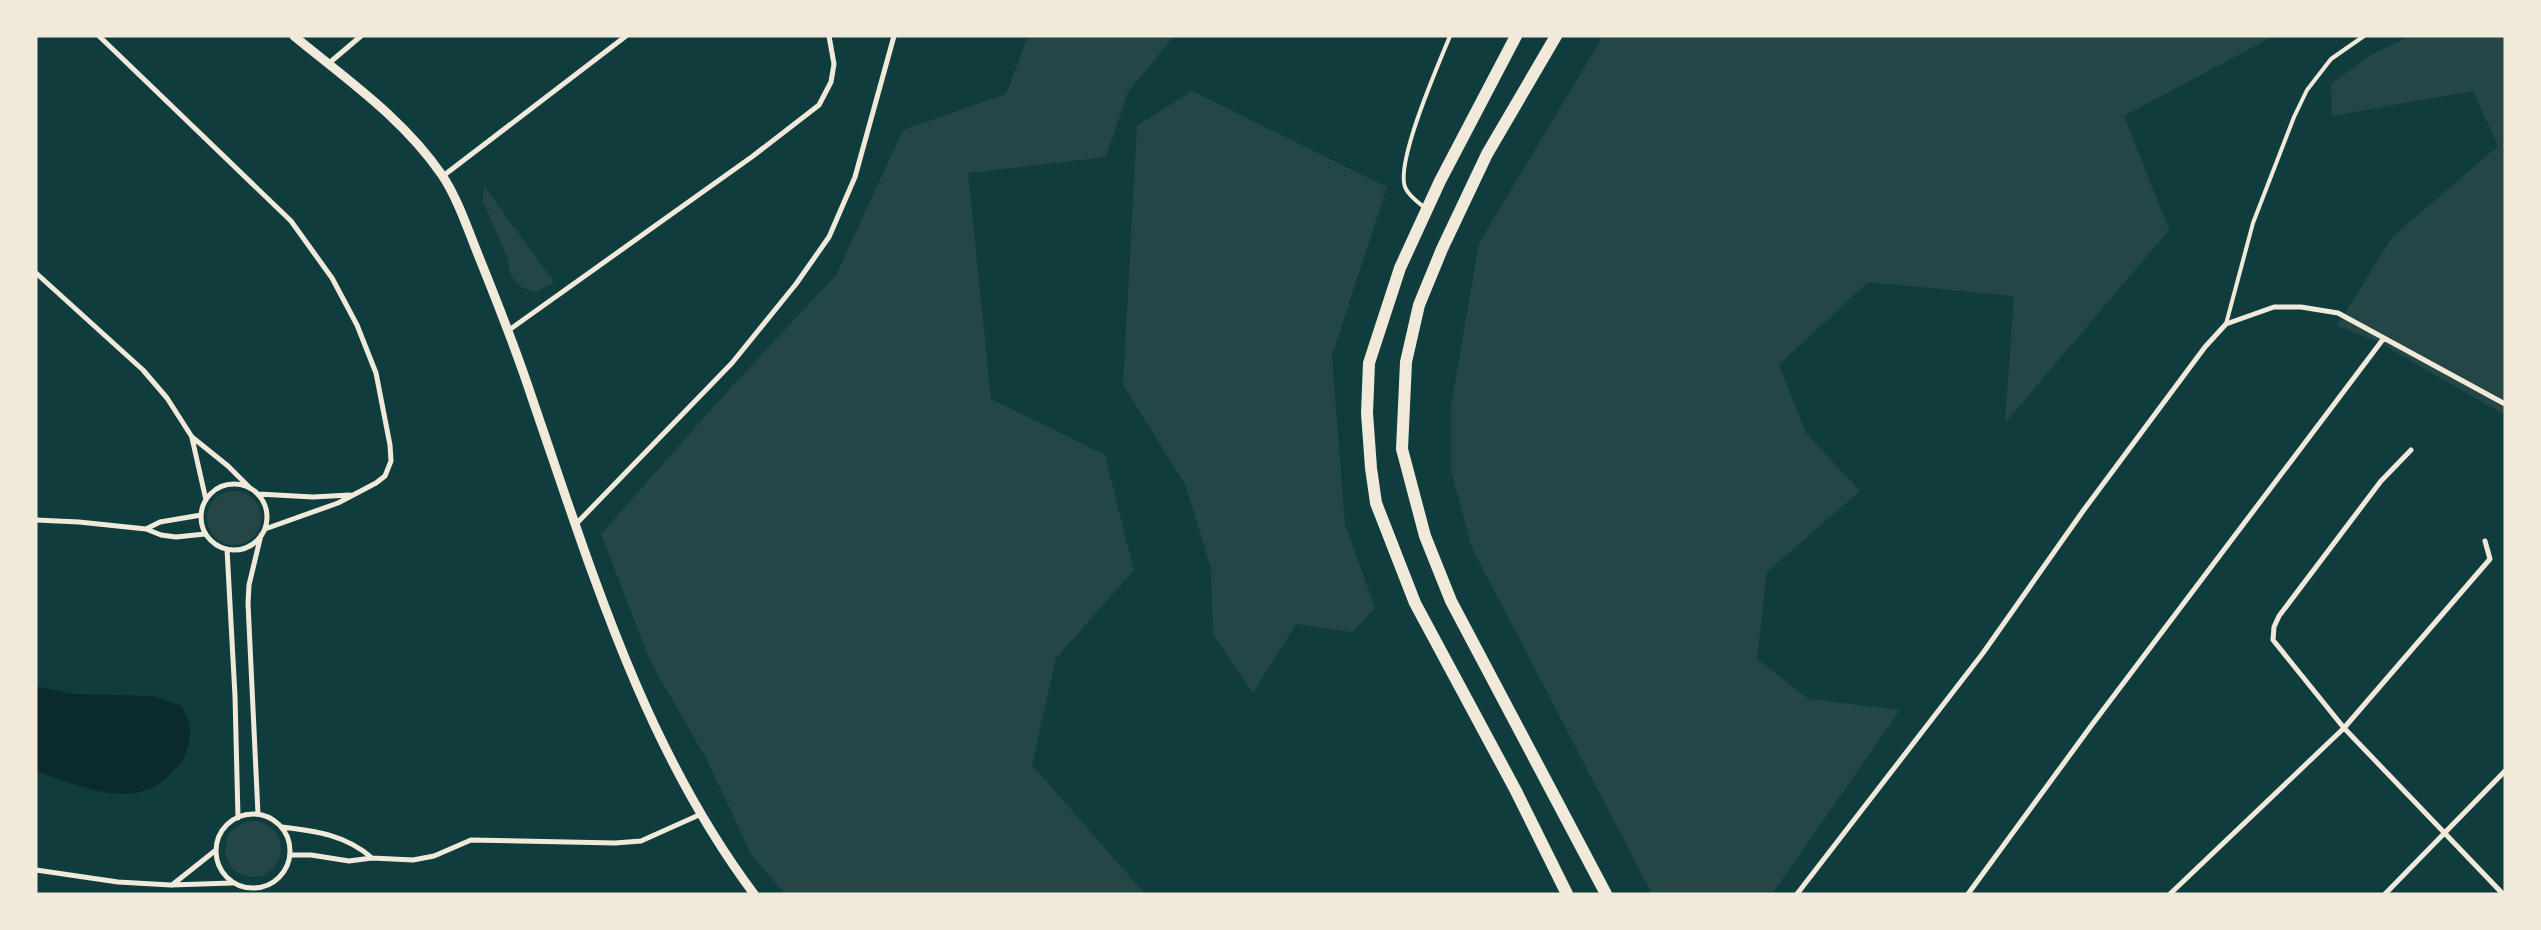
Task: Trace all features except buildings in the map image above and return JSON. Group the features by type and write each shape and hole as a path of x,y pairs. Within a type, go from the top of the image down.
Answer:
{"main road":[{"path":"1516,36 1427,210 1400,268 1368,363 1366,413 1370,468 1376,503 1416,603 1508,775 1567,894"},
{"path":"1556,36 1487,154 1442,249 1419,305 1406,362 1402,406 1402,449 1426,536 1451,601 1606,894"}],"street":[{"path":"99,36 291,220 332,278 357,325 376,373 390,445 391,461 385,476 376,483 338,503 264,529"},
{"path":"294,36 385,110 411,136 443,176 467,225 509,330 614,634 639,695 700,814 754,894"},
{"path":"328,64 362,36"},
{"path":"443,176 626,36"},
{"path":"509,330 753,156 819,105 830,82 834,64 829,36"},
{"path":"576,524 732,363 796,284 829,237 855,177 894,36"},
{"path":"36,273 143,370 166,398 192,437 228,466 258,494 266,512 264,529 250,578 248,604 258,814"},
{"path":"1797,894 1983,653 2083,511 2205,347 2226,324 2274,307 2301,307 2338,313 2505,404"},
{"path":"1968,894 2091,726 2384,338"},
{"path":"192,437 206,500"},
{"path":"2411,450 2381,482 2279,616 2274,627 2273,640 2344,728 2445,831 2503,894"},
{"path":"250,488 239,484 228,484 218,488 206,500 201,515 205,534 214,544 227,550 250,546 261,535"},
{"path":"258,494 313,497 356,494"},
{"path":"146,529 160,522 201,515"},
{"path":"36,520 79,522 146,529 161,535 176,537 205,534"},
{"path":"2170,894 2344,728 2490,558 2485,541"},
{"path":"227,550 235,696 238,818"},
{"path":"2385,894 2505,771"},
{"path":"282,827 290,845 290,855 283,874 258,891 233,883 220,868 216,850 222,831 238,818 258,814 267,817 282,827 314,832 356,844 372,858"},
{"path":"290,855 311,855 349,861 372,858 413,860 434,856 471,840 641,841 700,814"},
{"path":"171,885 216,850"},
{"path":"36,870 118,882 171,885 233,883"}],"lane":[{"path":"1427,210 1406,190 1402,177 1408,145 1450,36"},
{"path":"2226,324 2254,223 2294,117 2307,90 2331,59 2364,36"}],"shaded area":[{"path":"1028,36 1174,36 1128,92 1106,157 968,173 991,399 1105,455 1134,570 1056,658 1032,765 1145,894 785,894 751,854 708,762 650,661 601,534 724,395 836,275 903,130 1006,94"},
{"path":"1603,36 2274,36 2124,116 2169,230 2005,423 2014,296 1868,282 1779,365 1806,433 1860,491 1767,572 1757,659 1809,699 1900,710 1772,894 1652,894 1472,548 1451,472 1451,406 1479,243"},
{"path":"2410,36 2505,36 2505,415 2376,341 2337,326 2392,237 2498,146 2473,91 2332,116 2331,84 2367,57"},
{"path":"1192,91 1387,187 1332,356 1345,524 1375,608 1352,632 1296,624 1253,693 1213,634 1211,569 1186,486 1123,385 1137,126"},
{"path":"484,186 554,282 537,292 521,287 511,276 507,257 483,201"},
{"path":"234,491 244,493 253,499 259,508 261,518 259,528 253,537 244,543 234,545 224,543 215,537 209,528 207,518 209,508 215,499 224,493"},
{"path":"36,686 74,694 153,696 180,705 190,729 188,747 184,758 169,775 155,786 139,792 122,794 87,788 36,771"},
{"path":"253,821 264,823 273,829 279,838 281,849 279,860 273,869 264,875 253,877 242,875 233,869 227,860 225,849 227,838 233,829 242,823"}]}
